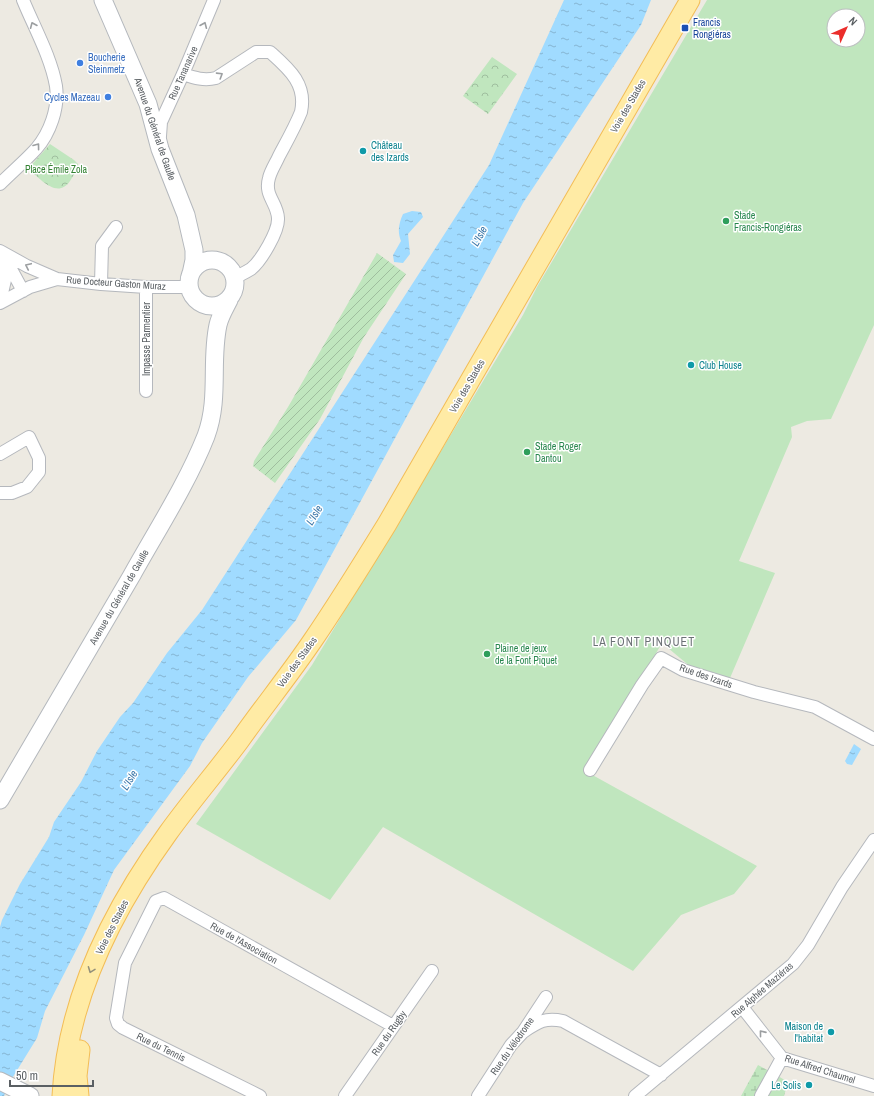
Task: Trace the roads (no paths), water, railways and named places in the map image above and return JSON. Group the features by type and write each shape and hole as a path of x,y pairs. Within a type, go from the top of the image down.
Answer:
{"main road":[{"path":"93,0 160,148"},
{"name":"Avenue du Général de Gaulle","path":"103,0 148,104 160,148 186,215 194,250 192,287 204,313 207,324 215,386"},
{"name":"Voie des Stades","path":"62,1096 69,1045 82,995 94,963 112,923 127,896 155,852 313,641 366,559 690,0"},
{"name":"Avenue du Général de Gaulle","path":"186,215 210,254 217,260"},
{"path":"209,260 217,260 228,266 235,277 235,289 229,300 217,307 203,305 192,287 195,267 202,262 209,260"},
{"name":"Avenue du Général de Gaulle","path":"0,800 182,485 206,436 211,418 215,386 216,337 218,324 229,300"},
{"name":"Voie des Stades","path":"79,1096 77,1076 79,1054 96,994 112,954 154,871 224,760"},
{"path":"0,1081 30,1096"},
{"path":"0,1090 12,1096"}],"street":[{"path":"0,184 36,149 49,129 55,108 56,88 51,67 23,0"},
{"name":"Rue Tananarive","path":"160,148 161,122 214,0"},
{"path":"183,74 198,79 209,80 216,78 256,52 270,52 290,71 302,93 302,104 297,121 269,176 268,191 276,210 278,227 261,257 252,268 235,277"},
{"path":"101,284 102,246 116,227"},
{"path":"1,251 23,291"},
{"path":"0,302 5,280 1,251"},
{"name":"Rue Docteur Gaston Muraz","path":"1,251 28,266 57,279 146,287 192,287"},
{"path":"0,302 23,291 57,279"},
{"name":"Impasse Parmentier","path":"146,287 146,391"},
{"path":"0,454 29,437 39,458 39,472 26,487 12,493 0,492"},
{"name":"Rue des Izards","path":"590,770 642,685 661,658 683,670 754,692 815,707 874,739"},
{"name":"Rue Alphée Maziéras","path":"635,1096 793,964 808,945 842,887 874,840"},
{"name":"Rue de l'Association","path":"124,963 156,901 164,898 393,1026"},
{"name":"Rue du Tennis","path":"124,963 116,1018 118,1024 123,1028 260,1096"},
{"name":"Rue du Rugby","path":"345,1096 432,971"},
{"name":"Rue du Vélodrome","path":"478,1096 511,1045 523,1032 546,997"},
{"name":"Rue Alfred Chaumel","path":"742,1007 782,1058 874,1086"},
{"path":"523,1032 538,1022 553,1019 563,1021 661,1075"},
{"path":"761,1096 782,1058"}],"water":[{"name":"L'Isle","path":"564,0 651,0 641,25 523,203 296,620 248,677 202,743 190,766 114,870 84,935 45,1011 37,1038 11,1080 4,1096 0,1096 0,927 20,884 49,837 54,822 81,782 97,751 120,717 133,703 167,653 202,610 489,165"},
{"path":"412,211 421,212 423,217 408,234 410,254 403,263 394,262 393,255 401,241 399,230 400,221 403,214"},
{"path":"854,744 861,749 852,765 847,764 845,761"}],"place":[{"name":"Francis Rongiéras","path":"685,28"},
{"name":"Boucherie Steinmetz","path":"80,63"},
{"name":"Cycles Mazeau","path":"108,97"},
{"name":"Château des Izards","path":"363,151"},
{"name":"Stade Francis-Rongiéras","path":"726,221"},
{"name":"Club House","path":"691,365"},
{"name":"Stade Roger Dantou","path":"527,452"},
{"name":"Plaine de jeux de la Font Piquet","path":"487,654"},
{"name":"Maison de l'habitat","path":"831,1032"},
{"name":"Le Solis","path":"809,1085"}],"district":[{"name":"LA FONT PINQUET","path":"644,642"}],"park label":[{"name":"Place Émile Zola","path":"56,169"}]}
